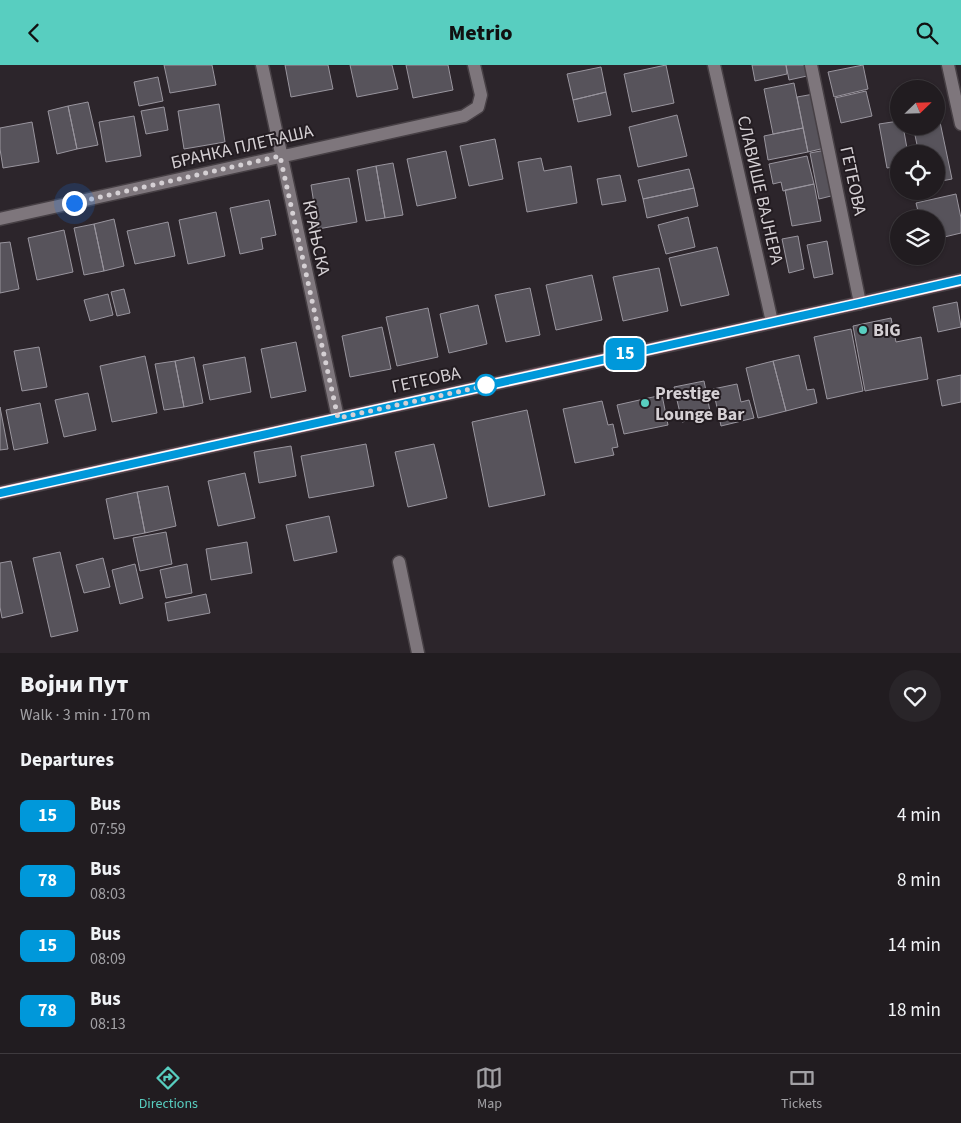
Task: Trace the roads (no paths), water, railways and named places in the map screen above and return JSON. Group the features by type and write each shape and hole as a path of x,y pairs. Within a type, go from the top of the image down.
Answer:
{"main road":[{"name":"ГЕТЕОВА","path":"0,493 961,280"}],"street":[{"name":"КРАЊСКА","path":"262,65 280,156 338,418"},
{"name":"БРАНКА ПЛЕЋАША","path":"0,219 464,116 478,107 481,95 474,65"},
{"name":"СЛАВИШЕ ВАЈНЕРА","path":"714,65 772,322"},
{"name":"ГЕТЕОВА","path":"811,65 860,303"},
{"path":"948,65 961,124"},
{"path":"398,562 418,653"}],"place":[{"name":"BIG","path":"863,330"},
{"name":"Prestige Lounge Bar","path":"645,403"}]}
